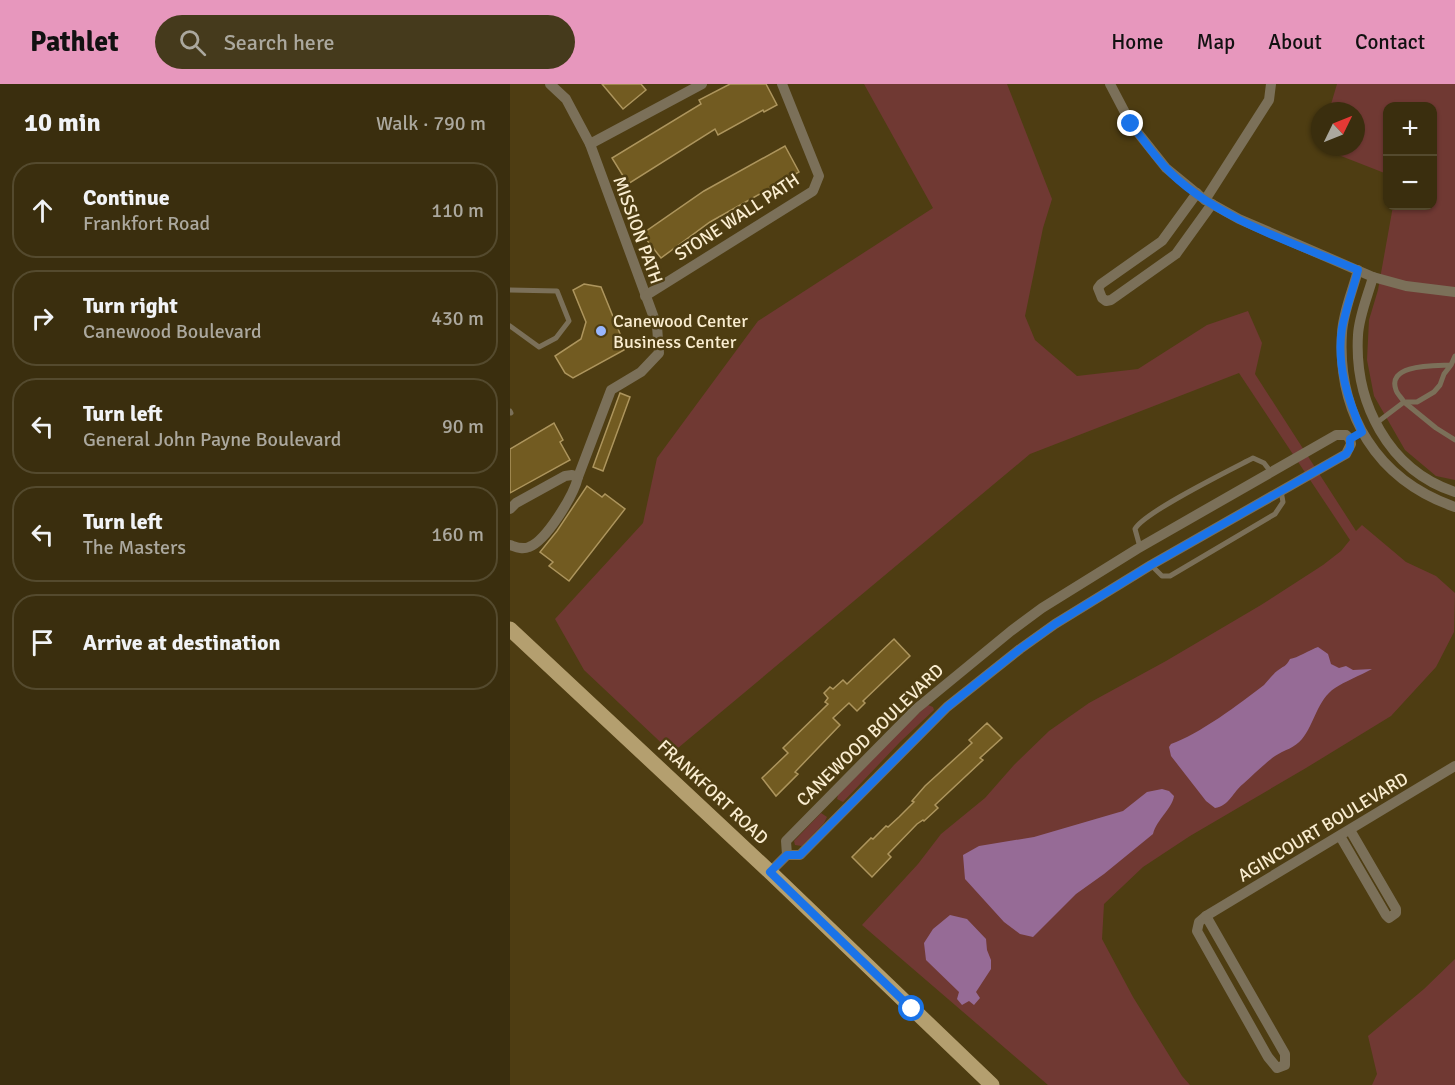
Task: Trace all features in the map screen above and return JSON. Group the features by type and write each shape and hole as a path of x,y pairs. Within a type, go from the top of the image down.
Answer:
{"main road":[{"name":"FRANKFORT ROAD","path":"510,629 770,872 992,1085"}],"street":[{"name":"MISSION PATH","path":"510,545 528,548 543,537 572,493 611,390 641,372 659,353 657,326 590,144 566,99 550,84"},
{"path":"590,144 702,84"},
{"name":"STONE WALL PATH","path":"645,296 813,191 819,176 782,84"},
{"path":"1110,84 1131,124 1166,168 1205,199 1239,219 1373,277 1406,286 1455,292"},
{"path":"1205,199 1162,240 1101,284 1098,288 1102,298 1106,301 1111,300 1176,254 1205,199 1269,100 1270,84"},
{"path":"1358,270 1342,330 1342,368 1350,405 1377,457 1408,484 1435,500 1455,507"},
{"path":"1373,277 1358,332 1358,366 1365,400 1375,424 1390,446 1412,469 1438,486 1455,492"},
{"name":"CANEWOOD BOULEVARD","path":"1350,439 1375,424"},
{"name":"CANEWOOD BOULEVARD","path":"770,872 787,855 800,855 959,696 1055,624 1151,565 1346,454 1350,448 1350,439 1346,435 1336,435 1140,547 1042,608 979,655 934,693 786,841 787,855"},
{"path":"1271,471 1281,490"},
{"path":"510,509 516,503 564,476 578,477"},
{"name":"AGINCOURT BOULEVARD","path":"1206,916 1455,766"},
{"path":"1340,836 1386,915 1389,918 1393,917 1396,909 1350,830"},
{"path":"1206,916 1285,1054 1285,1065 1280,1069 1268,1057 1197,931 1198,922 1206,916"}],"lane":[{"path":"510,290 557,291 569,321 556,338 539,347 510,326"},
{"path":"1375,424 1404,402 1417,402 1434,392 1455,356"},
{"path":"1451,365 1421,366 1409,369 1400,374 1395,381 1395,388 1404,402 1455,440"},
{"path":"1140,547 1135,529 1137,525 1159,510 1253,458 1264,463 1271,471"},
{"path":"1151,565 1162,576 1170,576 1275,514 1283,502 1284,496 1281,490"}],"shaded area":[{"path":"864,84 1007,84 1052,199 1043,228 1025,316 1035,340 1077,376 1138,369 1207,325 1248,311 1262,343 1255,374 1356,531 1362,525 1406,562 1436,576 1455,593 1454,632 1436,667 1391,716 1190,836 1143,867 1104,904 1102,939 1133,997 1182,1076 1190,1085 1048,1085 862,925 918,864 941,834 985,798 1014,765 1049,731 1089,703 1261,605 1323,565 1341,551 1350,540 1239,373 1030,454 672,753 584,670 555,619 643,523 657,458 758,321 933,208"},
{"path":"1337,84 1455,84 1455,480 1436,476 1405,450 1374,396 1367,360 1369,320 1378,290 1392,210 1437,210 1437,102 1383,102 1383,172 1341,156 1365,156 1365,102 1332,102"},
{"path":"1318,647 1328,654 1331,664 1339,668 1346,666 1353,670 1372,669 1329,693 1299,742 1271,759 1227,802 1215,808 1206,801 1171,756 1169,747 1244,701 1290,659"},
{"path":"928,705 934,710 843,802 837,799 838,795 899,731"},
{"path":"1162,789 1174,796 1173,801 1153,834 1076,894 1033,937 1020,934 1004,922 965,879 963,855 979,846 1034,837 1123,811 1147,792"},
{"path":"821,813 827,817 824,823 802,846 795,845 794,841"},
{"path":"950,915 967,919 986,939 991,969 976,992 980,998 974,1005 969,1001 962,1005 957,999 959,992 926,960 924,943 933,929"},
{"path":"1455,959 1455,1085 1372,1085 1377,1074 1368,1036 1424,989"}],"building":[{"path":"602,84 641,84 646,90 623,109"},
{"path":"730,84 766,84 777,105 764,112 763,110 718,135 715,129 628,184 612,158 701,104 699,100"},
{"path":"785,146 799,172 710,222 661,258 642,234 704,191"},
{"name":"Canewood Center Business Center","path":"584,284 601,287 625,346 624,350 573,378 565,373 555,356 581,339 586,322 573,290"},
{"path":"620,393 630,397 603,471 593,467"},
{"path":"554,423 563,440 560,442 570,460 510,493 510,449"},
{"path":"587,486 602,497 605,494 625,509 569,581 549,566 553,562 540,552"},
{"path":"894,639 910,656 863,701 865,703 857,711 849,703 833,718 840,725 795,772 798,774 776,796 762,778 788,753 783,748 828,704 825,702 828,698 824,693 843,680 847,684"},
{"path":"987,723 1002,738 980,758 983,760 935,805 938,808 924,821 917,824 888,854 891,857 872,877 852,857 871,838 873,839 899,817 914,802 912,801 925,786 972,743 969,740"}],"place":[{"name":"Canewood Center Business Center","path":"601,331"}],"route":[{"path":"912,1009 770,872 787,855 800,855 947,707 1020,649 1055,624 1151,565 1346,454 1350,448 1350,439 1362,432 1350,405 1342,368 1342,330 1358,270 1239,219 1205,200 1166,168 1131,124"}]}
